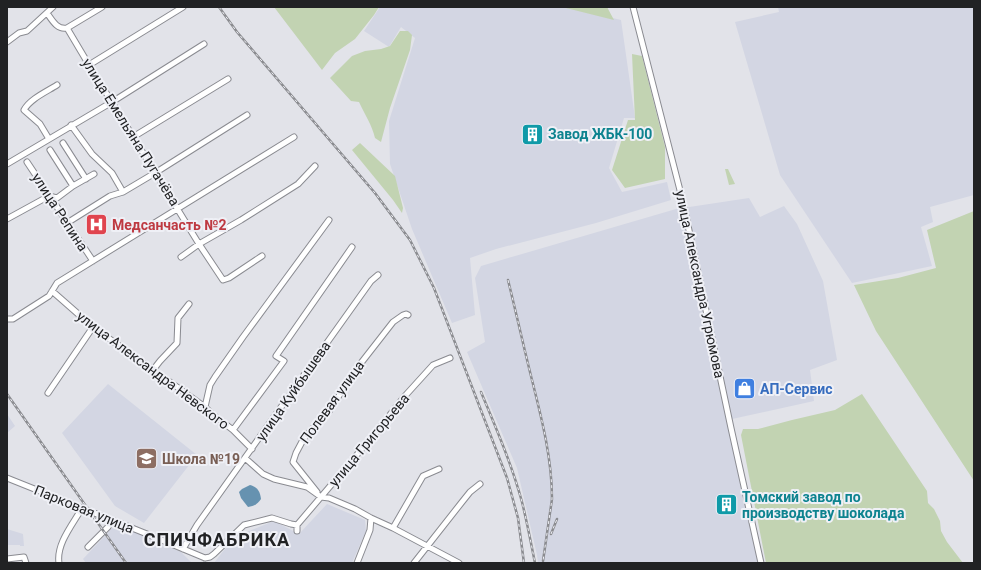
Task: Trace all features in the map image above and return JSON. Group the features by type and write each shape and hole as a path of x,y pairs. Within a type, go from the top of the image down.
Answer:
{"street":[{"path":"7,42 19,33 27,31 53,7"},
{"path":"67,28 102,7"},
{"path":"89,65 183,7"},
{"name":"улица Александра Угрюмова","path":"633,7 683,202 761,563"},
{"name":"улица Емельяна Пугачёва","path":"47,13 58,27 62,29 67,28 199,244 223,280 229,278 262,256"},
{"path":"7,164 112,102 204,44"},
{"path":"133,136 228,79"},
{"path":"49,139 40,124 24,110 26,106 57,85"},
{"path":"67,223 110,196 123,192 156,173 247,115"},
{"path":"71,125 101,165 112,173 123,192"},
{"path":"7,319 13,320 49,296 57,283 292,138"},
{"path":"63,143 86,179"},
{"path":"50,150 73,186"},
{"name":"улица Репина","path":"27,162 93,261"},
{"path":"181,257 199,244 241,220 298,184 315,166"},
{"path":"7,219 49,196 57,198 73,186 94,174"},
{"path":"205,407 210,385 215,377 243,336 329,220"},
{"path":"233,430 284,361 276,356 352,247"},
{"name":"улица Куйбышева","path":"183,549 197,525 371,281 378,275"},
{"name":"улица Александра Невского","path":"52,291 92,327 205,407 233,430 252,449"},
{"path":"154,370 160,361 177,343 178,318 189,304"},
{"name":"Полевая улица","path":"321,497 293,462 296,453 304,438 330,410 354,372 393,322 403,315 408,315"},
{"path":"48,393 92,327"},
{"name":"улица Григорьева","path":"297,525 433,365 450,358"},
{"path":"245,458 263,474 269,477 306,487 321,497 329,498 355,509 428,546 455,562"},
{"path":"393,528 423,476 439,469"},
{"name":"Парковая улица","path":"7,478 183,549 205,561"},
{"path":"414,563 470,492 480,484"},
{"path":"59,563 60,549 64,539 82,508"},
{"path":"205,561 244,525 272,518 297,525 297,531"},
{"path":"357,563 370,530 371,518"},
{"path":"88,547 108,527 112,520"},
{"path":"7,559 24,557 26,563"}],"shaded area":[{"path":"380,7 567,7 621,20 635,118 624,118 609,168 622,192 667,182 671,200 596,223 496,249 470,258 475,315 452,323 412,229 390,164 389,121 415,38 401,27 389,47 364,31"},
{"path":"778,7 974,7 974,195 930,207 933,222 921,227 932,266 852,283 780,175 735,22 779,12"},
{"path":"749,198 760,217 784,206 797,224 823,281 837,360 810,370 814,401 732,419 731,428 758,563 538,563 517,468 467,352 485,342 475,278 481,266 676,209"},
{"path":"108,384 197,455 144,523 115,506 62,433"},
{"path":"7,414 15,426 7,433"},
{"path":"327,504 365,520 366,531 352,563 214,563 224,550 244,533 274,521 299,534"},
{"path":"116,524 181,552 192,563 86,563 83,559"},
{"path":"7,529 23,534 24,546 7,545"}],"green space":[{"path":"274,7 379,7 355,39 335,53 322,70"},
{"path":"562,7 607,7 614,20"},
{"path":"400,31 408,31 412,35 410,50 390,108 381,142 375,138 359,102 351,101 330,78 352,56 365,51 390,46"},
{"path":"632,54 642,56 665,147 665,179 625,188 612,170 628,120 635,120"},
{"path":"360,143 395,176 403,208 402,213 352,150"},
{"path":"725,169 728,169 735,184 729,185"},
{"path":"974,211 974,481 876,331 854,285 898,278 936,268 927,230"},
{"path":"862,394 927,491 928,503 934,509 940,521 941,531 947,542 963,563 766,563 741,435 743,429 758,429 835,410"}],"water":[{"path":"250,485 258,490 261,499 256,504 248,507 241,498 239,492"}],"railway":[{"path":"219,7 237,32 375,193 410,240 434,288 507,478 518,518 524,563"},
{"path":"508,280 542,421 552,483 552,499 543,561"},
{"path":"481,392 518,488 526,517 535,563"},
{"path":"7,394 126,563"},
{"path":"551,534 557,519"}],"place":[{"name":"Завод ЖБК-100","path":"532,134"},
{"name":"Медсанчасть №2","path":"96,225"},
{"name":"АП-Сервис","path":"745,389"},
{"name":"Школа №19","path":"146,459"},
{"name":"Томский завод по производству шоколада","path":"726,505"}],"district":[{"name":"СПИЧФАБРИКА","path":"217,540"}]}
